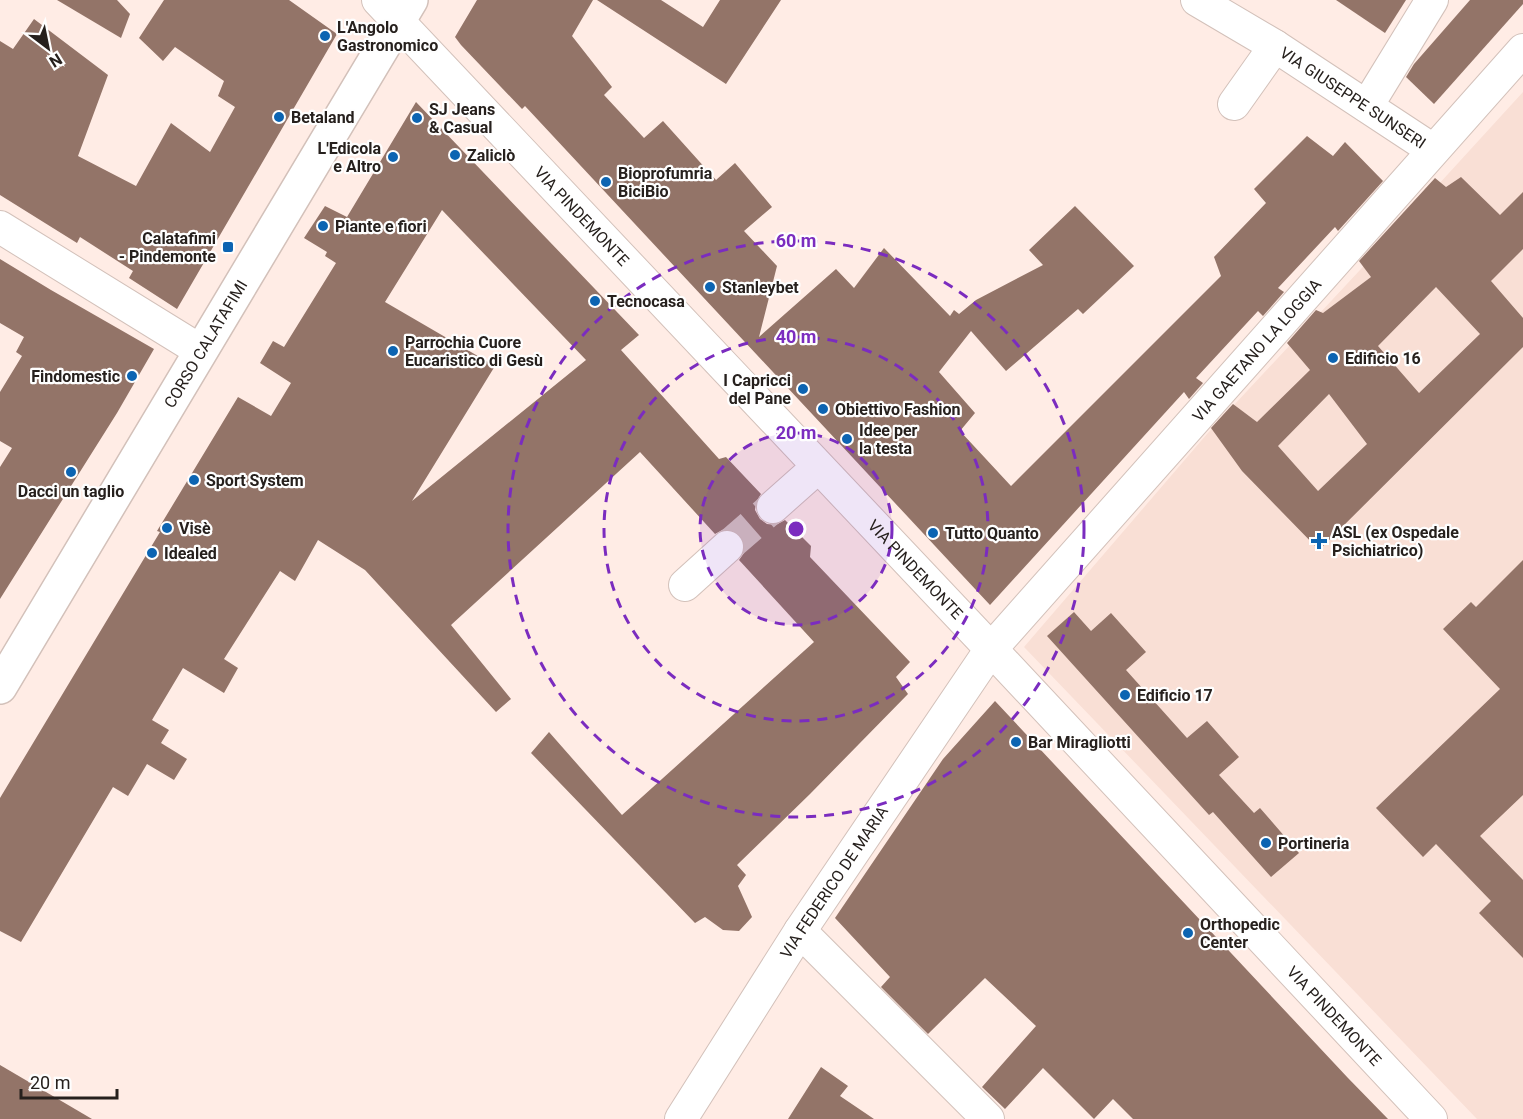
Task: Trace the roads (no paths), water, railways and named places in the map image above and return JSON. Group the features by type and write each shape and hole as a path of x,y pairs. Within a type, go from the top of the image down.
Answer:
{"main road":[{"name":"CORSO CALATAFIMI","path":"0,687 201,351 396,7"}],"street":[{"name":"VIA GIUSEPPE SUNSERI","path":"1197,0 1275,46 1433,150"},
{"path":"1367,106 1432,0"},
{"name":"VIA PINDEMONTE","path":"396,7 818,467 1431,1119"},
{"name":"VIA GIUSEPPE SUNSERI","path":"1234,104 1275,46"},
{"name":"VIA GAETANO LA LOGGIA","path":"991,649 1523,50"},
{"path":"0,227 201,351"},
{"path":"773,507 818,467"},
{"path":"684,585 727,547"},
{"name":"VIA FEDERICO DE MARIA","path":"681,1119 800,931 991,649"},
{"path":"800,931 988,1119"}],"tunnel":[{"path":"727,547 773,507"}],"place":[{"name":"L'Angolo Gastronomico","path":"325,36"},
{"name":"Betaland","path":"279,117"},
{"name":"SJ Jeans & Casual","path":"417,118"},
{"name":"Zaliclò","path":"455,155"},
{"name":"L'Edicola e Altro","path":"393,157"},
{"name":"Bioprofumria BiciBio","path":"606,182"},
{"name":"Piante e fiori","path":"323,226"},
{"name":"Calatafimi - Pindemonte","path":"228,247"},
{"name":"Stanleybet","path":"710,287"},
{"name":"Tecnocasa","path":"595,301"},
{"name":"Parrochia Cuore Eucaristico di Gesù","path":"393,351"},
{"name":"Edificio 16","path":"1333,358"},
{"name":"Findomestic","path":"132,376"},
{"name":"I Capricci del Pane","path":"803,389"},
{"name":"Obiettivo Fashion","path":"823,409"},
{"name":"Idee per la testa","path":"847,439"},
{"name":"Dacci un taglio","path":"71,472"},
{"name":"Sport System","path":"194,480"},
{"name":"Visè","path":"167,528"},
{"name":"Tutto Quanto","path":"933,533"},
{"name":"ASL (ex Ospedale Psichiatrico)","path":"1319,541"},
{"name":"Idealed","path":"152,553"},
{"name":"Edificio 17","path":"1125,695"},
{"name":"Bar Miragliotti","path":"1016,742"},
{"name":"Portineria","path":"1266,843"},
{"name":"Orthopedic Center","path":"1188,933"}]}
